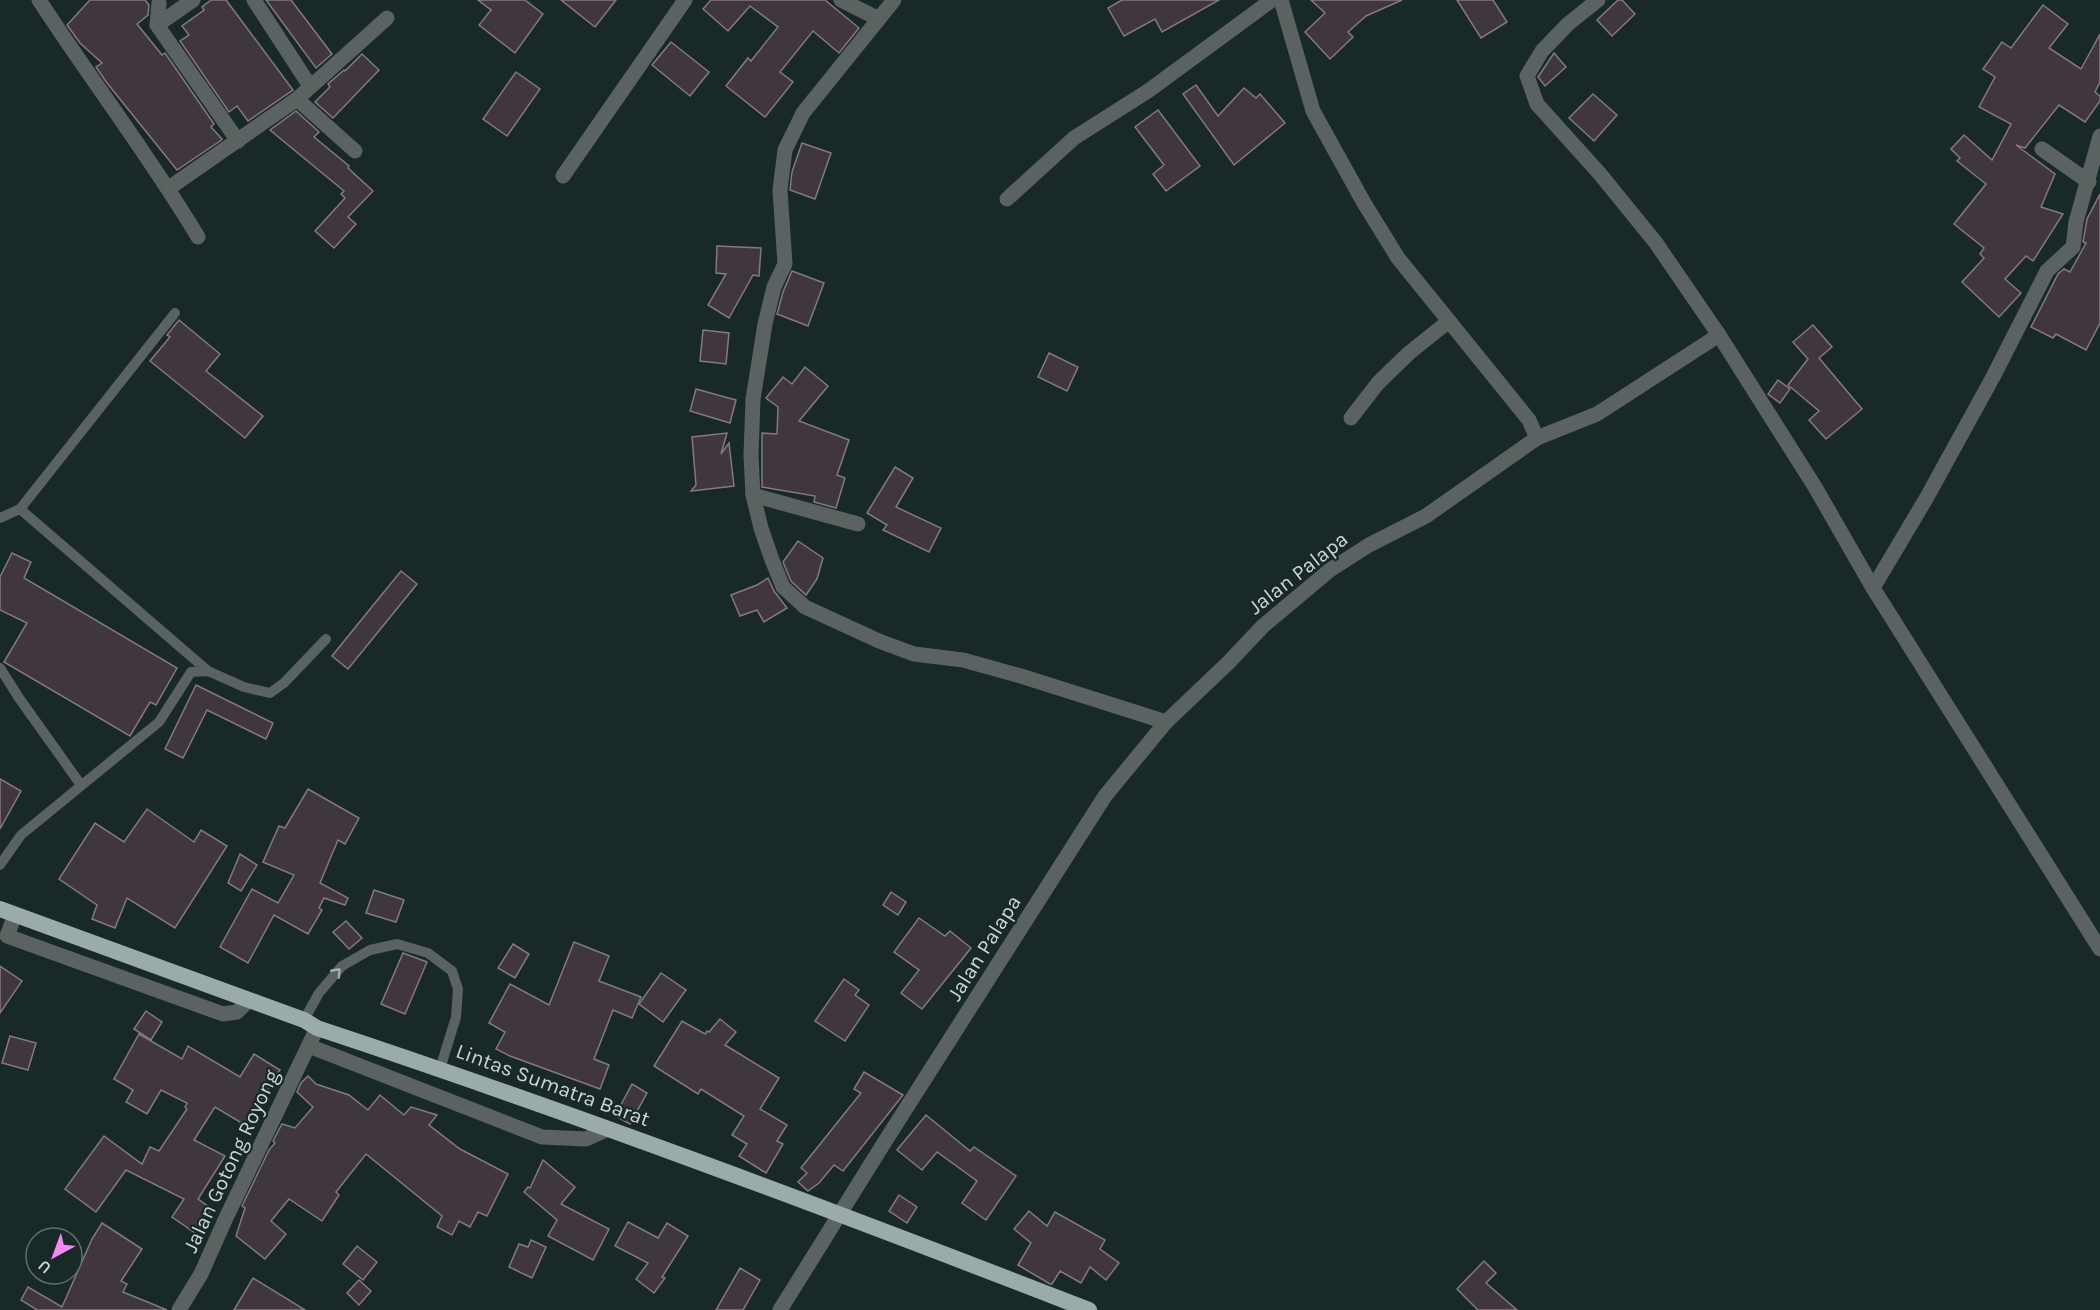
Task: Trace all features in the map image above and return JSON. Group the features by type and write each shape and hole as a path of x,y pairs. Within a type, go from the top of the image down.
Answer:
{"highway":[{"name":"Lintas Sumatra Barat","path":"7,912 311,1024 841,1214 1089,1310"}],"street":[{"path":"39,0 83,67 169,188 198,237"},
{"path":"157,25 193,0"},
{"path":"254,0 310,86"},
{"path":"563,176 685,0"},
{"path":"841,0 879,19"},
{"path":"894,0 803,114 785,150 780,190 785,264 774,287 765,324 753,399 751,455 753,495 760,528 783,587 805,607 879,641 914,654 963,660 1166,722"},
{"path":"1007,199 1074,138 1148,91 1272,0"},
{"path":"1281,0 1313,111 1364,203 1398,258 1529,420 1537,438"},
{"path":"1598,0 1561,30 1542,51 1527,76 1537,104 1600,174 1656,243 1719,335 1809,477 1873,588 2100,949"},
{"path":"159,3 157,25 238,141"},
{"path":"169,188 297,99 387,18"},
{"path":"297,99 355,151"},
{"path":"1873,588 1927,497 1993,377 2047,271 2073,247 2076,222 2100,136"},
{"path":"2042,149 2089,182"},
{"path":"1351,418 1378,383 1409,352 1449,321"},
{"name":"Jalan Palapa","path":"780,1310 1105,796 1166,722 1263,626 1330,570 1369,544 1425,516 1537,438 1597,414 1719,335"},
{"path":"753,495 858,524"},
{"path":"7,912 3,935 223,1014 237,1012 249,1000"},
{"name":"Jalan Gotong Royong","path":"179,1310 201,1274 309,1046 311,1024"},
{"path":"309,1046 542,1137 586,1139 609,1129"}],"lane":[{"path":"0,518 20,509 175,313"},
{"path":"20,509 208,671 244,687 270,693 326,639"},
{"path":"0,668 81,785"},
{"path":"0,865 21,835 159,723 192,672 208,671"},
{"path":"311,1024 319,993 342,966 370,950 397,944 428,953 452,971 458,989 456,1017 440,1069"}],"building":[{"path":"90,0 145,0 149,5 148,15 137,24 162,55 165,53 214,124 211,127 222,139 220,141 177,170 107,83 96,67 102,63 80,43 67,25"},
{"path":"211,0 226,0 293,90 248,121 237,106 229,112 180,41 189,35 182,26 204,10 202,7"},
{"path":"266,0 291,0 332,54 316,68"},
{"path":"478,0 525,0 543,14 515,53 479,25 491,10"},
{"path":"561,0 616,0 595,27"},
{"path":"711,0 825,0 859,28 839,53 813,31 780,72 793,82 765,117 726,86 748,58 751,61 778,27 750,6 728,31 703,9"},
{"path":"1122,0 1219,0 1162,32 1155,19 1124,36 1108,8"},
{"path":"1311,0 1402,0 1366,16 1348,32 1353,37 1330,59 1305,32 1325,13"},
{"path":"1457,0 1493,0 1507,22 1481,38"},
{"path":"1618,0 1622,0 1635,14 1612,36 1597,20"},
{"path":"2043,5 2068,24 2049,48 2081,69 2100,34 2100,82 2095,92 2100,96 2100,101 2085,122 2059,105 2025,148 2016,145 2055,174 2041,207 2063,214 2033,261 2026,256 2005,279 2021,293 1999,317 1962,282 1984,258 1980,254 1984,248 1954,224 1986,184 1957,161 1960,158 1951,149 1964,135 1992,160 2011,124 1979,107 1995,77 1983,69 2002,42 2011,48"},
{"path":"671,42 709,72 690,96 652,65"},
{"path":"1554,53 1566,67 1545,86 1538,77"},
{"path":"362,54 379,70 333,118 315,102 330,87 328,84"},
{"path":"516,72 540,89 507,136 483,119"},
{"path":"1196,85 1218,116 1244,88 1256,98 1260,94 1285,123 1234,165 1183,94"},
{"path":"1593,94 1617,115 1594,141 1569,118"},
{"path":"1158,110 1200,166 1166,191 1153,174 1164,165 1135,127"},
{"path":"296,111 319,132 314,137 349,166 348,168 373,191 348,217 356,224 334,248 315,231 345,198 341,194 344,191 270,130"},
{"path":"802,143 831,153 815,199 790,190 792,172"},
{"path":"2100,194 2100,323 2086,350 2056,334 2053,338 2031,327 2058,274 2064,269 2070,272 2086,243 2083,242 2087,219"},
{"path":"717,246 761,248 759,276 753,275 729,318 708,305 726,274 716,273"},
{"path":"792,271 824,283 808,326 777,314"},
{"path":"179,320 220,354 206,371 263,416 245,438 150,361 170,337 167,335"},
{"path":"1813,325 1832,347 1819,358 1862,409 1826,439 1809,420 1819,411 1788,385 1808,359 1793,342"},
{"path":"703,330 729,333 726,364 700,361"},
{"path":"1049,353 1078,367 1067,391 1038,377"},
{"path":"805,367 828,386 799,421 849,440 837,475 845,478 836,508 814,502 815,496 762,487 762,433 777,434 778,407 766,398 783,377 792,384"},
{"path":"1778,380 1790,389 1780,403 1768,394"},
{"path":"696,389 736,400 730,423 690,411"},
{"path":"727,433 721,454 729,443 734,486 691,491 696,485 692,437"},
{"path":"895,467 913,478 896,507 941,528 929,552 883,530 887,525 867,513"},
{"path":"798,541 823,558 817,579 806,595 791,581 783,562"},
{"path":"12,553 31,562 24,578 177,668 156,705 150,702 130,736 4,662 27,623 0,610 0,577"},
{"path":"401,571 417,584 348,669 332,656"},
{"path":"768,578 774,591 787,608 764,622 757,610 740,616 731,595"},
{"path":"196,685 273,723 266,739 207,710 183,758 165,749"},
{"path":"0,779 21,791 0,829"},
{"path":"308,789 359,818 345,844 338,840 320,883 348,898 345,905 324,898 319,908 322,910 308,934 274,915 248,963 220,947 252,889 278,903 294,875 263,862 279,826 285,828"},
{"path":"147,809 194,842 201,830 227,846 175,928 127,898 115,928 92,919 97,905 59,879 95,823 124,842"},
{"path":"240,854 257,865 241,891 228,883"},
{"path":"374,890 404,900 396,922 366,913"},
{"path":"891,892 906,902 898,915 883,905"},
{"path":"919,918 945,936 950,931 971,948 922,1009 901,993 919,970 894,952"},
{"path":"346,921 362,938 349,949 333,932"},
{"path":"574,942 609,956 599,981 641,997 632,1018 613,1010 594,1059 609,1065 600,1089 496,1049 505,1032 489,1023 510,984 549,1005"},
{"path":"513,944 529,954 515,978 498,968"},
{"path":"403,953 427,962 405,1014 381,1004"},
{"path":"0,966 22,981 0,1013"},
{"path":"661,973 686,990 663,1022 639,1004"},
{"path":"844,979 859,990 855,995 869,1005 845,1041 815,1021"},
{"path":"146,1011 162,1022 151,1040 134,1029"},
{"path":"720,1019 736,1032 725,1045 779,1078 760,1109 787,1125 777,1141 783,1144 766,1173 739,1156 747,1144 732,1135 744,1116 701,1089 698,1094 654,1066 682,1021 705,1034"},
{"path":"139,1034 182,1059 188,1046 240,1077 254,1054 280,1070 245,1125 215,1107 194,1140 225,1156 198,1199 212,1209 195,1233 172,1217 184,1199 126,1170 96,1212 65,1189 104,1136 142,1164 150,1147 159,1151 187,1109 185,1107 187,1103 161,1090 147,1114 126,1102 133,1090 114,1079"},
{"path":"10,1036 36,1043 28,1070 2,1063"},
{"path":"864,1072 903,1095 843,1171 834,1165 819,1183 808,1191 798,1182 807,1173 801,1168 861,1093 854,1089"},
{"path":"308,1076 316,1084 349,1095 368,1110 380,1095 404,1115 411,1107 437,1115 429,1125 460,1149 508,1174 487,1216 478,1212 470,1227 459,1221 452,1235 437,1227 442,1216 366,1154 336,1192 339,1195 322,1221 289,1199 271,1221 286,1234 265,1259 236,1236 245,1208 242,1206 269,1150 275,1143 273,1141 282,1124 295,1128 313,1107 297,1092 301,1083"},
{"path":"632,1084 647,1093 630,1124 615,1116"},
{"path":"926,1115 970,1151 974,1147 1016,1176 986,1220 962,1203 977,1181 937,1152 922,1170 897,1150"},
{"path":"543,1160 575,1187 561,1204 609,1229 593,1260 548,1236 557,1220 524,1192 528,1187 530,1188"},
{"path":"899,1195 917,1207 907,1223 889,1211"},
{"path":"1029,1211 1047,1226 1055,1212 1105,1240 1100,1249 1119,1263 1106,1280 1090,1267 1081,1283 1060,1271 1050,1284 1018,1265 1031,1243 1014,1229"},
{"path":"628,1222 658,1238 667,1223 688,1236 654,1293 636,1279 648,1263 615,1246"},
{"path":"102,1223 142,1249 121,1281 127,1284 123,1292 167,1310 37,1310 21,1300 28,1287 62,1307 71,1286 84,1286 84,1257"},
{"path":"531,1240 546,1247 532,1278 509,1267 519,1244 528,1247"},
{"path":"357,1246 377,1262 363,1280 343,1264"},
{"path":"1484,1261 1496,1273 1486,1283 1517,1310 1478,1310 1457,1289"},
{"path":"740,1268 760,1280 743,1310 716,1310"},
{"path":"253,1278 305,1310 234,1310"},
{"path":"359,1280 371,1291 359,1305 347,1293"}]}
